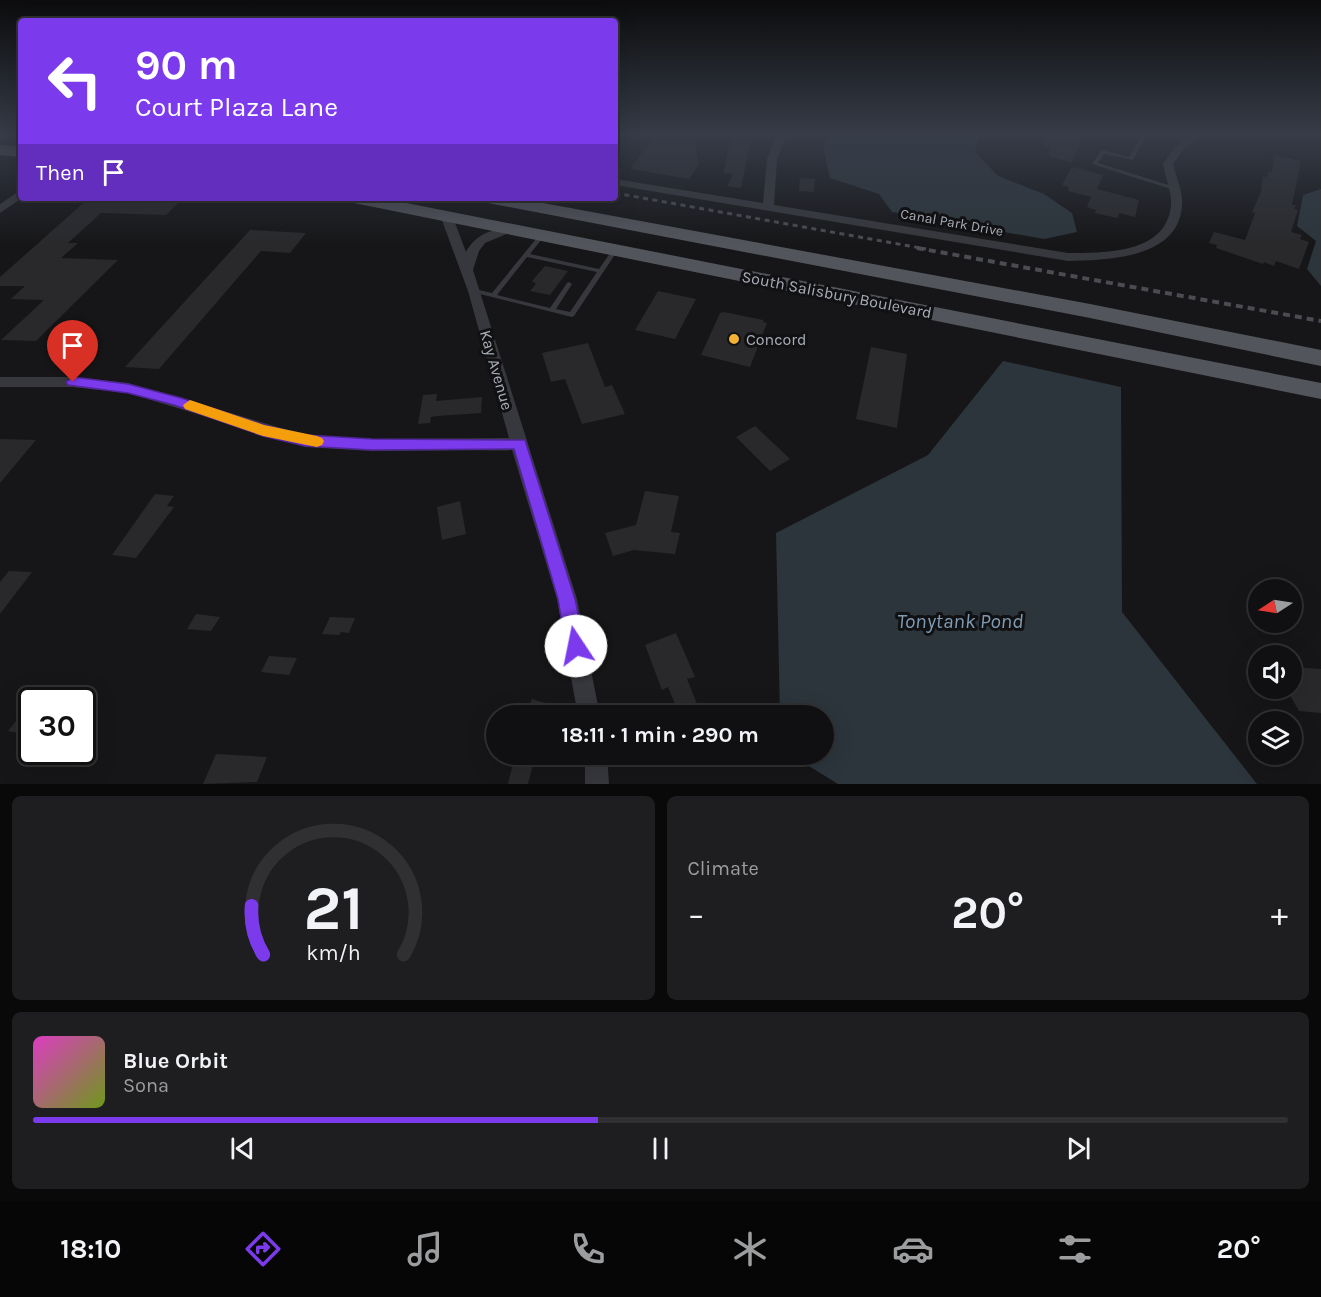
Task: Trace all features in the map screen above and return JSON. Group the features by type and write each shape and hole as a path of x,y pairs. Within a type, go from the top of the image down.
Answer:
{"main road":[{"name":"South Salisbury Boulevard","path":"392,201 444,206 512,228 542,235 1321,391"},
{"path":"406,201 444,206 510,202"},
{"name":"South Salisbury Boulevard","path":"504,201 1090,311 1311,356"}],"street":[{"path":"768,206 771,172"},
{"name":"Canal Park Drive","path":"618,182 1068,257 1091,257 1114,256 1142,249 1168,232 1176,208 1170,172"},
{"path":"0,210 18,195"},
{"name":"Kay Avenue","path":"444,206 467,268 567,599 587,705"},
{"path":"467,268 470,254 476,243 494,232 512,228"},
{"path":"0,382 73,382 128,388 305,441 372,445 520,444"},
{"path":"596,765 597,784"}],"lane":[{"path":"1120,172 1173,188"},
{"path":"493,296 542,235"},
{"path":"474,291 572,315 615,250"},
{"path":"526,255 601,271"},
{"path":"575,275 580,267"},
{"path":"552,310 569,284"}],"water":[{"path":"829,172 994,172 998,176 1044,194 1072,213 1077,232 1044,239 892,212 879,194 830,178"},
{"path":"1321,189 1321,286 1307,269 1316,241 1297,226 1303,195"},
{"name":"Tonytank Pond","path":"1003,361 1121,387 1122,612 1257,784 838,784 807,765 834,765 834,705 780,705 776,533 928,455"}],"building":[{"path":"646,172 694,172 689,179"},
{"path":"744,172 741,188 727,186 733,174 723,173"},
{"path":"1069,172 1090,172 1103,175 1097,189 1139,200 1135,217 1119,213 1118,218 1095,213 1096,210 1087,207 1091,197 1068,191 1069,187 1062,185"},
{"path":"1269,172 1299,172 1292,205 1296,205 1294,209 1298,210 1291,232 1302,235 1300,239 1309,242 1299,269 1276,261 1274,266 1264,262 1263,264 1216,248 1217,245 1209,243 1214,232 1245,240 1255,213 1252,212 1261,192 1263,176 1267,177"},
{"path":"800,178 815,179 814,192 799,191"},
{"path":"86,201 180,201 166,215 101,213 68,243 78,243 61,258 118,260 36,341 1,340 44,300 11,299 25,286 0,286 0,277"},
{"path":"250,230 306,233 290,253 261,251 159,369 125,367"},
{"path":"545,266 568,271 550,295 530,291 536,284 532,281"},
{"path":"658,291 696,299 675,339 635,330"},
{"name":"Concord","path":"720,313 763,320 767,323 750,367 701,355"},
{"path":"588,343 605,387 612,385 625,414 582,424 565,379 551,382 542,353"},
{"path":"871,347 907,354 897,428 856,419"},
{"path":"437,394 436,401 482,397 481,413 431,417 430,423 418,424 423,395"},
{"path":"755,426 790,459 770,471 736,437"},
{"path":"0,439 36,440 0,483"},
{"path":"645,491 679,496 671,532 680,533 675,554 634,550 613,556 605,533 636,525"},
{"path":"155,494 174,496 167,506 174,507 136,558 112,555"},
{"path":"460,501 466,534 442,540 437,507"},
{"path":"9,571 32,572 0,614 0,582"},
{"path":"196,614 220,617 211,631 187,629"},
{"path":"330,617 355,618 349,633 322,634"},
{"path":"676,633 695,677 687,679 698,705 675,705 668,687 662,690 645,645"},
{"path":"269,656 297,658 289,675 261,672"},
{"path":"1302,668 1321,669 1321,713 1299,711 1292,699 1302,699"},
{"path":"532,699 549,704 549,705 530,705"},
{"path":"18,718 18,733 8,731"},
{"path":"216,754 267,757 257,782 203,784"},
{"path":"513,765 533,765 528,784 508,784"}],"railway":[{"path":"618,194 926,249"},
{"path":"917,248 1321,321"}],"slow traffic":[{"path":"190,405 263,430 305,441 317,441"}],"place":[{"name":"Concord","path":"734,339"}],"route":[{"path":"73,382 128,388 305,441 372,445 520,444 567,599 576,646"}]}
